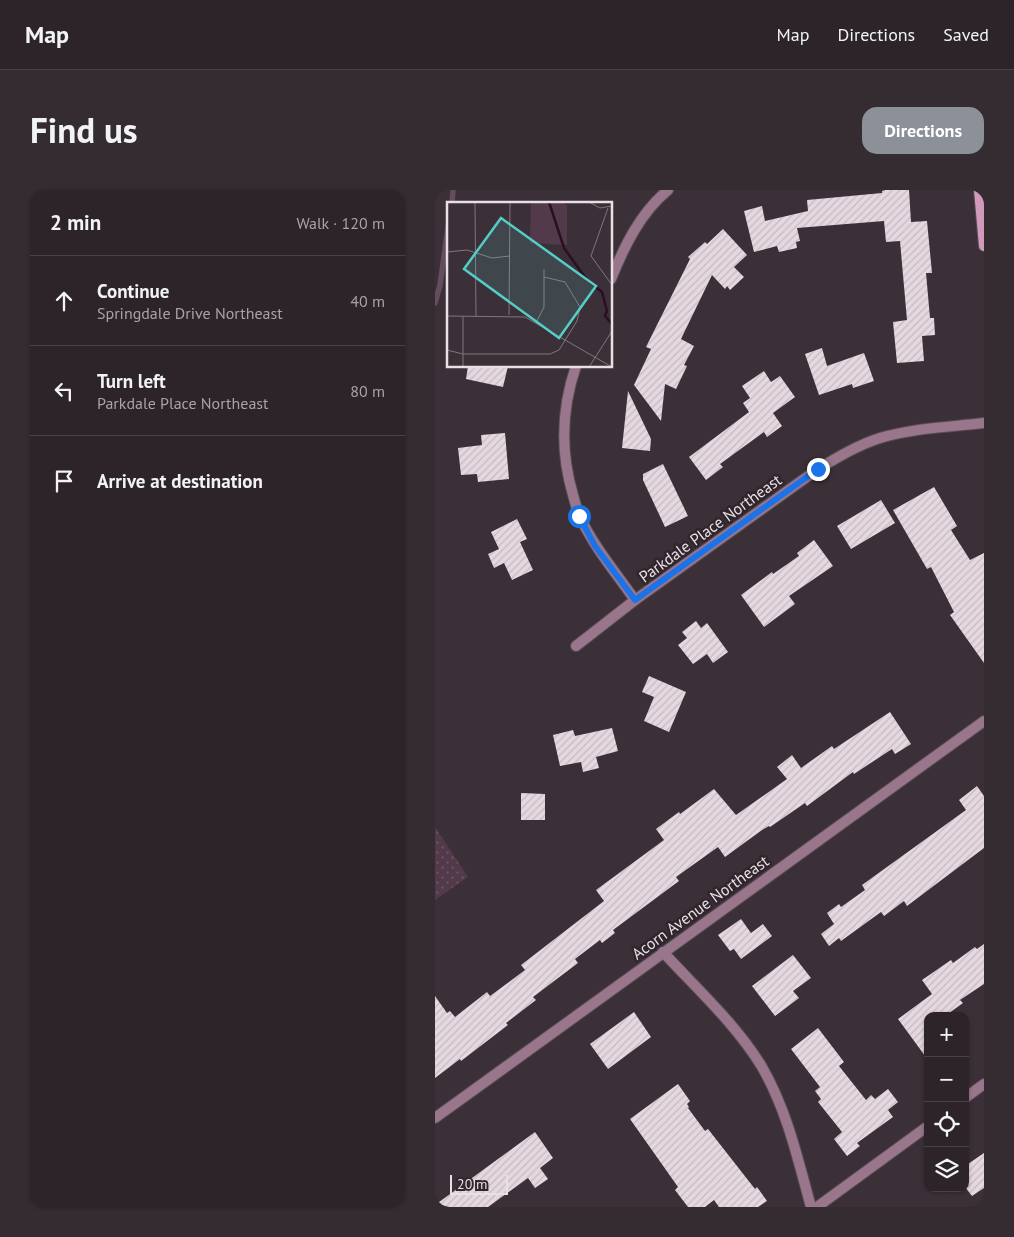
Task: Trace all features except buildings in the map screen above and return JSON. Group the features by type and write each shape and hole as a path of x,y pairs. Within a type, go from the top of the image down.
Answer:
{"main road":[{"path":"979,190 984,246"}],"street":[{"path":"613,274 623,251 642,218 668,190"},
{"path":"575,368 567,398 563,432 566,473 579,516 595,546 635,600"},
{"name":"Parkdale Place Northeast","path":"576,646 635,600 818,469 849,451 879,439 910,431 984,423"},
{"name":"Acorn Avenue Northeast","path":"435,1118 984,721"},
{"path":"663,952 734,1028 762,1067 776,1095 793,1140 811,1207"},
{"path":"969,1095 984,1084"},
{"path":"817,1207 924,1129"}],"shaded area":[{"path":"435,827 468,877 435,900"}],"waterway":[{"path":"452,202 453,190"},
{"path":"435,303 440,285 447,234"}],"route":[{"path":"579,516 595,546 635,600 818,469"}]}
